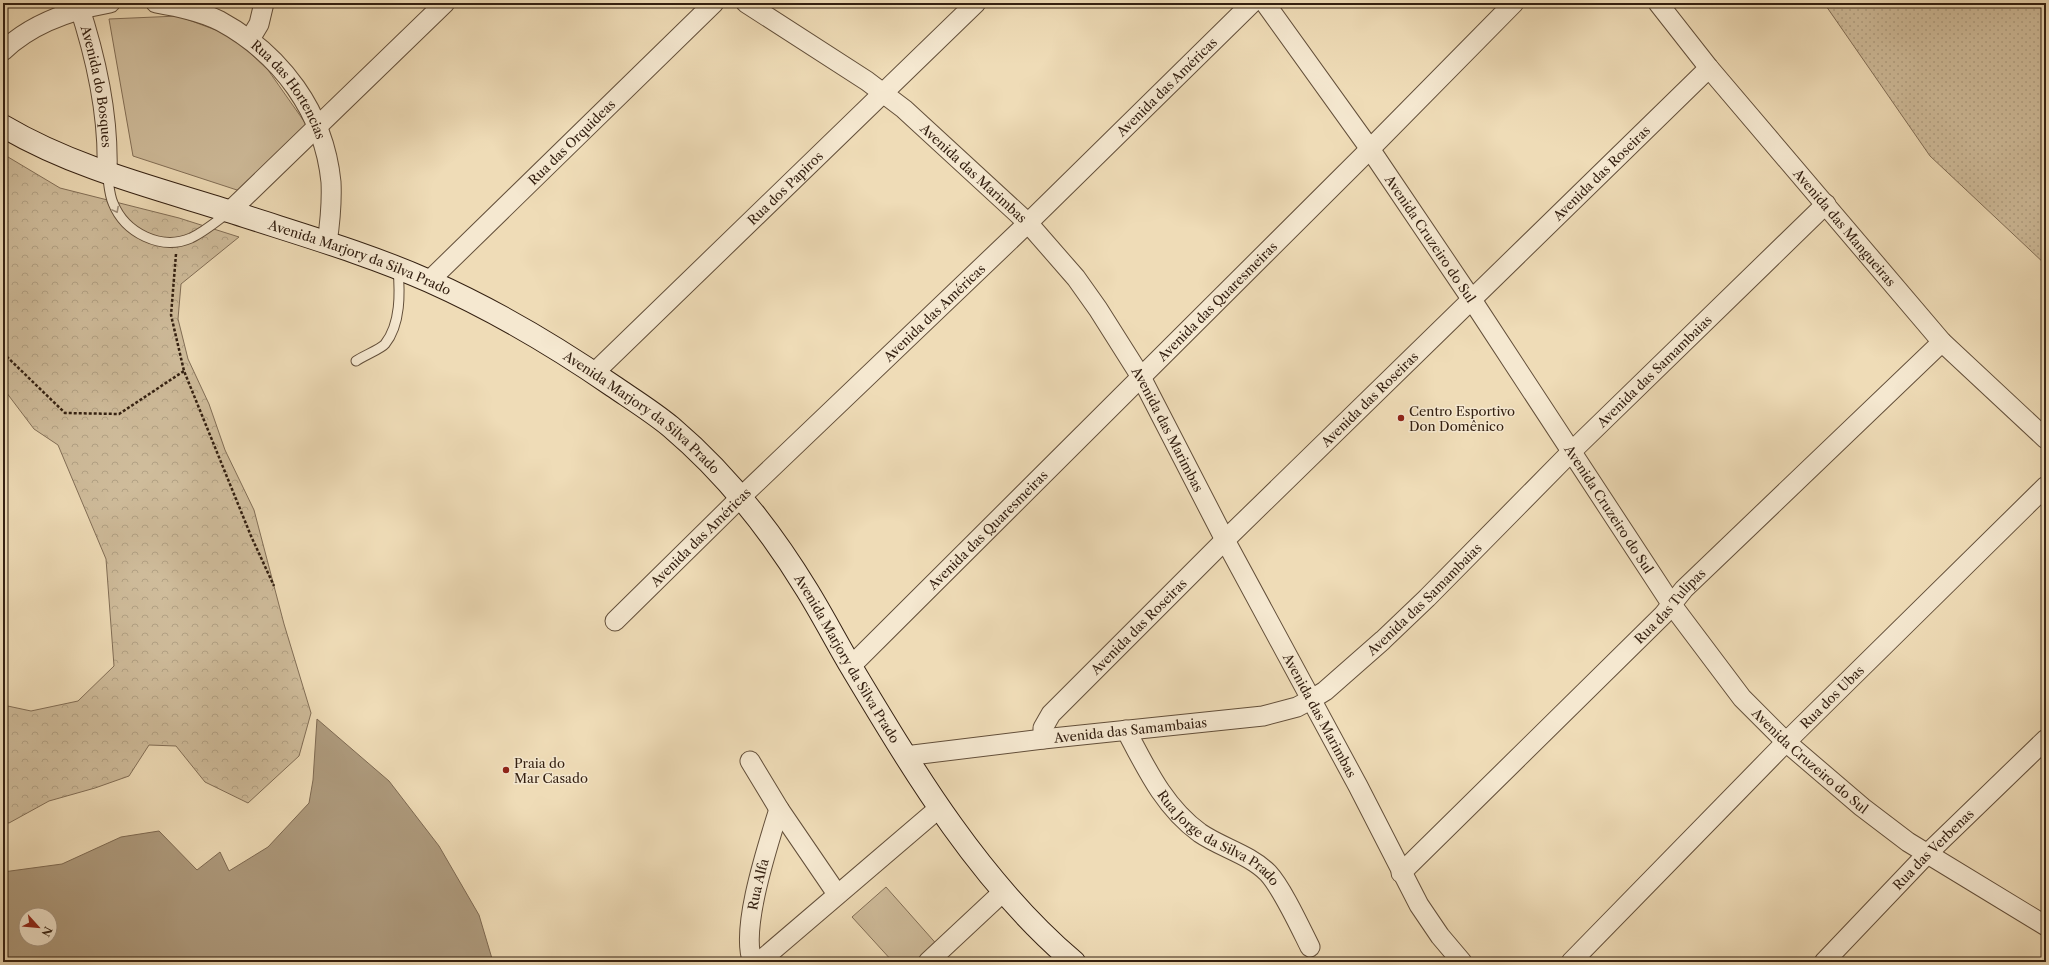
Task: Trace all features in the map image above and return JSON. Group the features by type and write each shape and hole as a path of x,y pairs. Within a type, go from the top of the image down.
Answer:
{"main road":[{"name":"Avenida Marjory da Silva Prado","path":"3,126 60,155 177,196 230,211 327,243 398,268 429,281 523,328 594,373 671,428 708,463 740,498 774,542 806,588 850,666 938,809 1004,891 1033,924 1074,962"}],"street":[{"path":"3,51 24,33 79,6 110,3"},
{"name":"Rua das Hortencias","path":"156,3 185,8 219,21 250,39 271,57 290,78 318,127 326,154 331,182 331,211 327,243"},
{"path":"250,39 259,24 264,3"},
{"path":"230,211 445,3"},
{"name":"Rua das Orquideas","path":"429,281 714,3"},
{"name":"Avenida das Marimbas","path":"746,3 883,93 919,123 1028,223 1076,278 1098,309 1141,377 1225,540 1312,699 1419,905 1436,930 1462,962"},
{"name":"Rua dos Papiros","path":"594,373 976,3"},
{"name":"Avenida das Américas","path":"615,621 740,498 1028,223 1252,3"},
{"name":"Avenida Cruzeiro do Sul","path":"1265,3 1370,149 1472,300 1672,605 1742,698 1786,742 1862,807 1926,855 2046,926"},
{"name":"Avenida das Quaresmeiras","path":"850,666 1370,149 1514,3"},
{"name":"Avenida das Mangueiras","path":"1658,3 1709,68 1942,342 2046,439"},
{"name":"Avenida do Bosques","path":"79,6 104,102 107,130 107,172"},
{"name":"Avenida das Roseiras","path":"1043,739 1043,728 1051,714 1225,540 1709,68"},
{"name":"Avenida das Samambaias","path":"905,756 1043,739 1263,716 1292,709 1312,699 1331,686 1383,640 1427,598 1572,451 1826,204"},
{"name":"Rua das Tulipas","path":"1401,872 1672,605 1684,589 1942,342"},
{"name":"Rua dos Ubas","path":"1571,962 1786,742 2046,486"},
{"name":"Rua Jorge da Silva Prado","path":"1126,730 1150,776 1172,807 1201,833 1248,859 1269,874 1310,947"},
{"name":"Rua das Verbenas","path":"1824,962 1926,855 2046,739"},
{"path":"750,761 779,809 838,894"},
{"name":"Rua Alfa","path":"753,962 750,944 751,922 762,870 779,809"},
{"path":"759,962 938,809"},
{"path":"928,962 1004,891"}],"lane":[{"path":"107,172 113,203 121,219 133,230 146,237 162,242 177,242 191,238 230,211"},
{"path":"356,361 385,344 392,330 400,294 398,268"}],"path":[{"path":"177,242 171,315 184,371 251,536 274,586"},
{"path":"3,353 66,413 119,414 184,371"}],"green space":[{"path":"1824,3 2046,3 2046,265 1930,156"},
{"path":"178,16 232,36 268,70 306,124 240,191 133,156 109,19"},
{"path":"3,154 60,188 179,218 239,237 181,284 178,319 188,359 209,404 225,450 254,510 284,624 311,713 299,756 248,803 205,782 176,746 149,745 129,776 95,788 49,801 9,823 3,822 3,705 31,711 78,701 114,666 106,559 58,445 34,429 6,392 6,330 3,323"},
{"path":"886,887 940,948 924,962 893,962 852,917"}],"shaded area":[{"path":"317,719 389,781 439,846 479,915 493,962 3,962 3,872 62,864 121,837 159,831 197,870 220,852 229,871 268,847 309,803 313,780"}],"place":[{"name":"Centro Esportivo Don Domênico","path":"1401,418"},
{"name":"Praia do Mar Casado","path":"506,770"}]}
